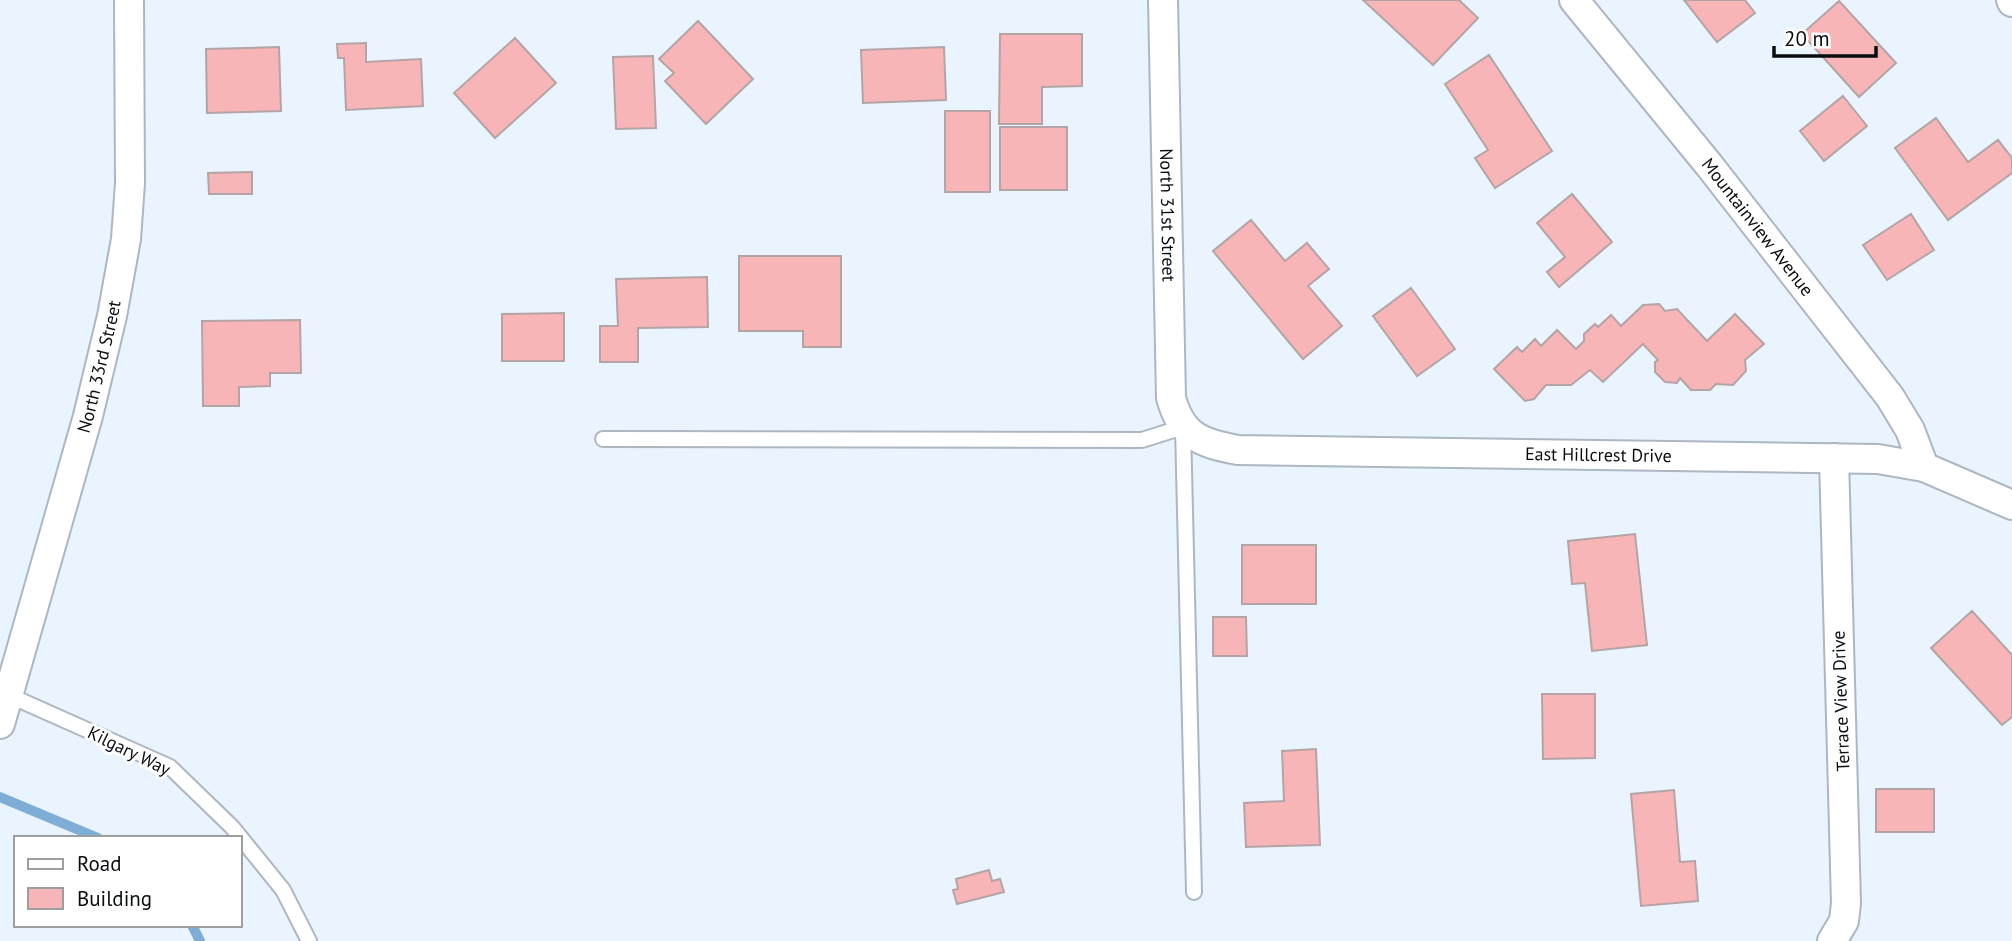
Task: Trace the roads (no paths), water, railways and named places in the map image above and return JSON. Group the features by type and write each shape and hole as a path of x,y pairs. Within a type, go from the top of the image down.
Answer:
{"street":[{"name":"North 33rd Street","path":"3,705 88,416 112,316 126,239 130,183 129,0"},
{"name":"North 31st Street","path":"1163,0 1169,374 1171,398 1183,427"},
{"name":"Mountainview Avenue","path":"1574,0 1891,397 1910,430 1924,467"},
{"name":"East Hillcrest Drive","path":"1183,427 1196,438 1238,450 1878,458 1924,467 2012,505"},
{"name":"Terrace View Drive","path":"1832,941 1843,921 1846,903 1834,458"}],"lane":[{"path":"603,439 1142,440 1183,427 1194,892"},
{"name":"Kilgary Way","path":"3,705 170,767 239,836"},
{"name":"Kilgary Way","path":"242,839 283,890 309,941"}],"waterway":[{"path":"0,797 93,836"},
{"path":"193,927 200,941"}]}
